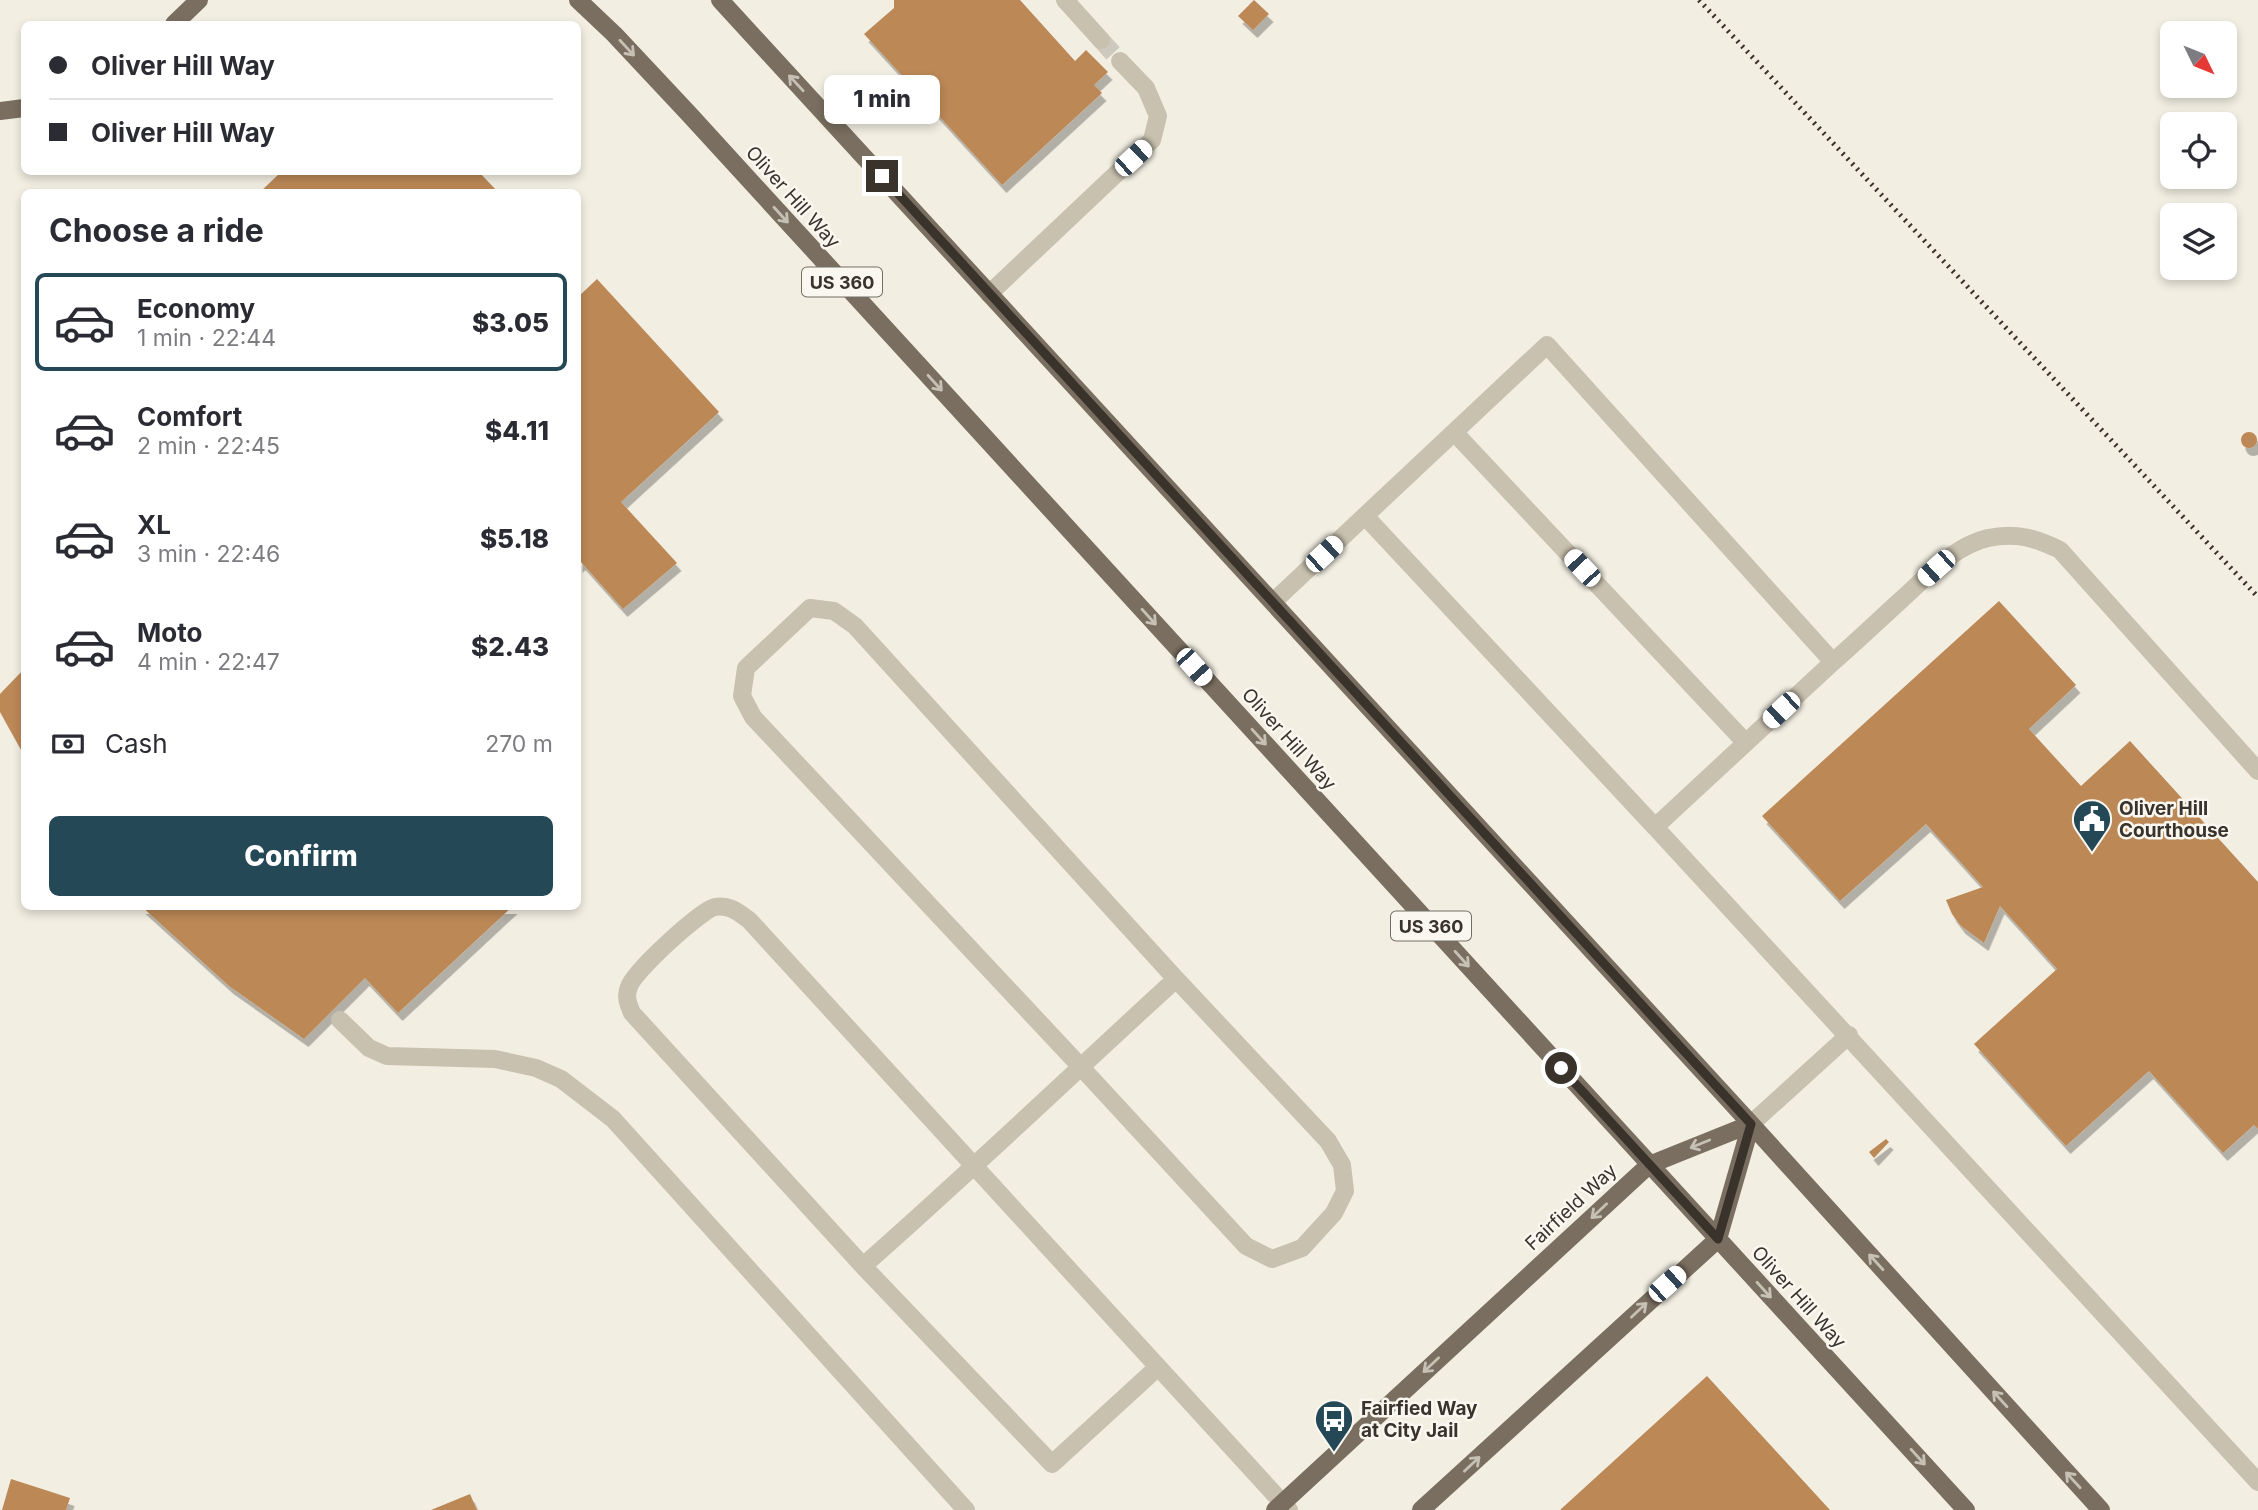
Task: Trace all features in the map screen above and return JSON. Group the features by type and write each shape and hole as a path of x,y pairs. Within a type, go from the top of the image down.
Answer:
{"main road":[{"path":"177,21 199,0"},
{"name":"Oliver Hill Way","path":"578,0 689,114 1966,1510"},
{"path":"720,0 1751,1124 2101,1510"},
{"path":"0,111 21,108"},
{"path":"1421,1510 1718,1239 1751,1124"},
{"name":"Fairfield Way","path":"1282,1508 1649,1165 1751,1124"}],"lane":[{"path":"1065,0 1101,40"},
{"path":"989,294 1152,140 1158,116 1146,88 1120,61"},
{"path":"1273,602 1547,345 1833,662"},
{"path":"1454,432 1746,743"},
{"path":"1365,516 1849,1035 2258,1482"},
{"path":"1655,827 1936,568 1963,549 1987,538 2014,535 2036,538 2060,550 2258,771"},
{"path":"810,608 834,611 855,626 1176,978 1328,1141 1342,1165 1345,1191 1334,1213 1302,1248 1272,1259 1246,1246 753,717 742,696 746,668 810,608"},
{"path":"1158,1367 1052,1464 863,1266 632,1013 627,1000 629,985 639,971 703,912 717,906 734,908 749,920 1158,1367 1282,1508"},
{"path":"863,1266 1176,978"},
{"path":"340,1020 369,1048 387,1056 495,1059 549,1073 590,1099 613,1119 967,1510"},
{"path":"1751,1124 1849,1035"}],"building":[{"path":"894,0 1020,0 1075,61 1086,50 1108,72 1094,85 1102,93 1002,185 864,34 894,8"},
{"path":"1254,0 1269,14 1253,30 1238,16"},
{"path":"278,175 482,175 495,189 263,189"},
{"path":"597,279 719,412 621,502 677,563 623,609 581,562 581,294"},
{"path":"2249,432 2257,440 2249,448 2241,440"},
{"name":"Oliver Hill Courthouse","path":"1999,601 2076,685 2029,729 2081,786 2130,741 2258,882 2258,1129 2254,1125 2223,1153 2149,1071 2066,1146 1974,1044 2057,969 2000,906 1984,943 1961,926 1946,900 1983,887 1926,824 1840,901 1762,816"},
{"path":"21,672 21,750 0,712 0,694"},
{"path":"145,910 509,910 398,1013 365,978 304,1039 229,986"},
{"path":"1886,1139 1889,1142 1874,1158 1869,1152"},
{"path":"1707,1376 1830,1510 1560,1510"},
{"path":"11,1479 70,1498 66,1510 2,1510"},
{"path":"470,1494 477,1510 431,1510"}],"tunnel":[{"path":"1101,40 1120,61"}],"railway":[{"path":"1699,0 2258,597"}],"place":[{"name":"Oliver Hill Courthouse","path":"2092,853"},
{"name":"Fairfied Way at City Jail","path":"1334,1453"}],"route":[{"path":"882,176 1751,1124 1718,1239 1561,1068"}]}
